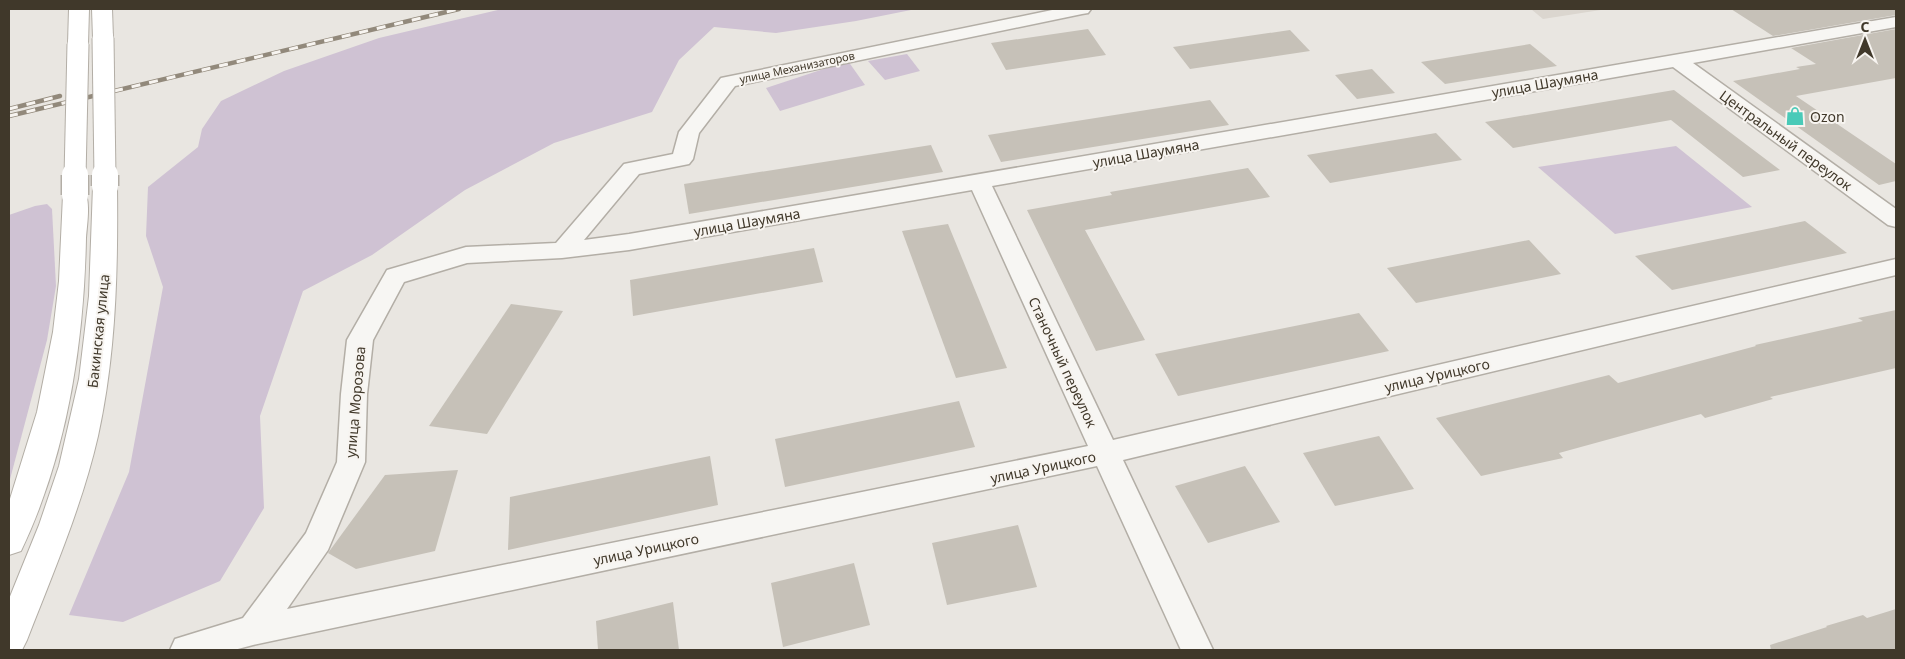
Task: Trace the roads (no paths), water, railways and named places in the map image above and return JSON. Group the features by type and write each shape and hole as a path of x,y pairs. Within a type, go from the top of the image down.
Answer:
{"main road":[{"path":"9,542 33,476 54,407 67,332 72,280 76,195 79,9"},
{"name":"Бакинская улица","path":"9,640 54,528 89,407 100,332 105,270 102,9"}],"street":[{"name":"улица Механизаторов","path":"562,250 632,169 682,159 689,132 728,82 1082,9"},
{"name":"улица Шаумяна","path":"396,276 466,255 562,250 629,242 1896,22"},
{"name":"Центральный переулок","path":"1676,60 1896,220"},
{"name":"Станочный переулок","path":"980,182 1197,650"},
{"name":"улица Урицкого","path":"186,650 253,630 1106,454 1896,267"},
{"name":"улица Морозова","path":"253,630 317,541 351,462 354,394 360,340 376,308 396,276"}],"railway":[{"path":"9,116 459,9"},
{"path":"9,109 60,96"}],"place":[{"name":"Ozon","path":"1795,116"}]}
